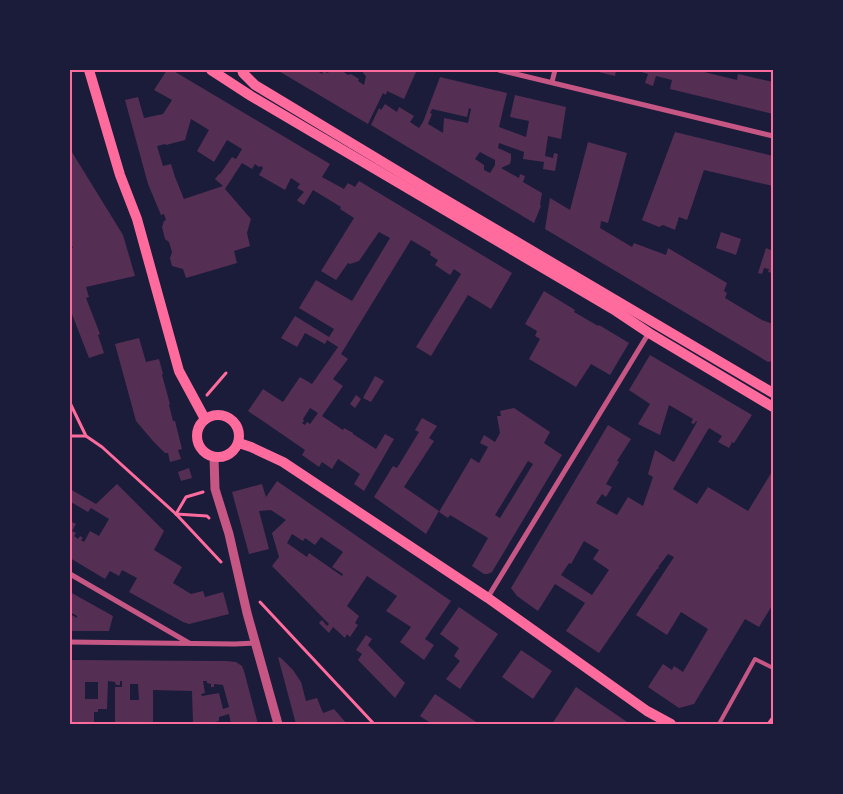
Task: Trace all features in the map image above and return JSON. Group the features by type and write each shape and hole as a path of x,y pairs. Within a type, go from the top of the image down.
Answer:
{"main road":[{"path":"211,70 251,96 616,311 649,333 773,407"},
{"path":"242,70 255,85 773,393"},
{"path":"89,71 120,175 137,219 179,370 204,419"},
{"path":"220,414 231,418 239,428 239,443 230,454 223,457 214,457 204,452 198,442 197,435 200,425 204,419 213,415 220,414"},
{"path":"239,443 283,462 488,598 647,711 671,724"},
{"path":"647,711 661,724"}],"street":[{"path":"499,70 773,136"},
{"path":"552,82 555,70"},
{"path":"488,598 655,323"},
{"path":"214,457 215,489 229,534 247,613 278,724"},
{"path":"70,574 189,643"},
{"path":"70,642 256,643"}],"lane":[{"path":"719,724 755,659 773,668"}],"path":[{"path":"197,406 226,373"},
{"path":"70,403 86,436"},
{"path":"70,436 86,436 102,446 176,514 224,565"},
{"path":"176,514 186,497"},
{"path":"176,514 206,516 229,534"},
{"path":"256,598 374,724"},
{"path":"768,724 773,716"}],"building":[{"path":"167,70 172,70 330,164 322,177 344,189 348,183 355,187 359,181 512,273 491,309 468,295 431,356 416,347 461,274 454,269 450,275 435,265 438,260 430,255 431,252 411,240 341,354 348,359 333,379 343,386 322,416 343,430 344,428 353,433 376,449 385,434 394,439 364,491 354,484 360,474 338,459 332,469 322,462 319,467 302,455 305,450 248,411 263,389 283,402 300,377 312,384 338,347 327,340 325,344 305,333 297,347 281,338 295,316 329,337 334,329 299,308 316,280 352,301 390,238 379,232 359,261 348,263 336,280 321,271 354,218 340,209 341,207 313,190 304,205 297,200 304,192 297,188 300,184 291,178 285,190 259,175 263,168 261,166 259,167 255,164 252,169 242,163 225,189 251,219 247,233 250,246 234,251 237,263 186,278 183,269 172,266 170,258 172,252 169,242 165,239 162,227 166,220 164,214 161,215 148,184 125,100 138,97 144,118 163,114 172,100 154,90","holes":["191,119 209,130 197,151 214,162 227,140 242,149 236,159 232,157 215,179 223,186 184,199 171,164 163,166 157,146 185,140","310,408 318,413 310,424 307,422 305,425 302,423 303,419"]},
{"path":"277,70 317,70 322,74 323,71 328,73 330,70 341,70 359,79 358,81 364,85 366,76 363,73 364,70 409,70 416,72 404,99 387,91 386,95 383,93 368,124"},
{"path":"590,70 616,70 615,76"},
{"path":"635,70 700,70 737,80 738,74 773,82 773,114 670,89 672,80 656,76 653,86 645,83 648,74"},
{"path":"440,77 507,93 499,127 526,137 529,121 510,117 515,95 566,107 561,139 548,136 545,156 553,158 554,153 558,154 555,171 543,169 544,162 523,159 524,152 499,143 498,148 511,154 510,164 501,168 519,178 520,174 525,176 523,182 542,193 541,206 534,223 371,125 379,108 381,110 385,104 397,112 399,107 414,116 410,122 419,128","holes":["469,108 471,109 468,123 444,118 443,133 428,124 432,109 467,117","480,152 495,160 495,165 490,173 484,170 484,165 475,159"]},
{"path":"675,132 773,156 773,186 704,170 687,220 679,217 675,230 663,225 659,227 642,220"},
{"path":"588,142 627,153 608,223 601,221 600,228 632,247 634,243 666,255 668,248 727,283 724,291 727,293 725,298 762,320 773,324 773,361 768,362 545,229 550,198 570,210"},
{"path":"70,149 123,235 135,276 86,287 89,297 86,298 100,334 98,335 104,353 89,358 70,309 70,249 73,248 70,243"},
{"path":"721,232 741,239 736,255 716,248"},
{"path":"766,248 773,251 773,273 768,272 769,269 764,268 762,274 758,273"},
{"path":"544,291 575,310 574,312 629,343 610,375 591,364 576,387 529,359 540,339 535,336 537,331 525,324"},
{"path":"139,338 146,362 159,359 173,421 175,421 182,449 178,450 181,459 170,462 168,453 165,453 153,441 136,421 115,344"},
{"path":"650,355 752,415 729,448 718,442 722,436 709,428 673,489 697,504 708,487 748,511 773,470 773,604 759,627 745,619 694,704 679,708 648,687 663,664 672,670 674,666 683,672 708,629 681,612 667,635 636,615 674,557 668,554 599,653 566,631 585,603 555,584 538,611 517,596 511,588 608,425 631,439 617,461 619,462 606,484 612,487 606,497 602,494 596,503 617,515 628,497 643,506 653,477 648,474 655,450 674,462 697,422 691,423 693,419 669,405 660,435 638,424 650,404 629,390","holes":["584,541 599,550 593,559 609,570 592,595 561,575 569,563 571,564"]},
{"path":"375,376 384,381 371,402 363,398"},
{"path":"356,395 361,399 355,408 350,404"},
{"path":"514,408 550,432 544,443 562,455 492,572 484,574 472,566 488,538 450,515 448,518 439,512 471,458 479,463 488,447 480,443 484,435 495,442 500,433 497,416 501,416 500,411","holes":["528,461 533,464 500,518 495,515"]},
{"path":"422,418 437,426 429,438 434,441 404,487 439,511 426,534 374,497 393,466 397,468 419,432 415,430"},
{"path":"189,468 192,478 181,481 178,472"},
{"path":"277,481 451,601 425,639 434,645 424,660 400,642 411,627 386,611 397,596 367,576 347,606 359,616 355,623 358,625 350,637 347,634 345,638 333,627 329,633 319,623 322,620 327,626 329,624 272,566 279,557 272,533 286,520 271,510 259,511 269,549 249,554 232,492 262,484 266,497","holes":["292,534 303,541 305,538 315,545 321,537 343,552 332,567 343,574 342,576 309,553 307,557 287,543"]},
{"path":"117,484 164,531 154,550 182,567 173,583 191,594 203,591 205,597 223,592 229,614 189,624 183,622 129,592 137,578 122,570 119,576 110,571 105,579 70,558 70,521 76,524 72,531 76,533 74,536 78,539 80,536 84,542 90,531 99,536 109,519 91,508 88,512 71,502 70,489 96,504"},
{"path":"70,592 113,616 109,631 70,631 70,614 77,618 77,616 70,612"},
{"path":"459,607 498,634 460,689 446,679 460,661 454,656 459,648 440,634"},
{"path":"366,635 372,639 368,645 405,683 395,698 358,660 362,654 356,650"},
{"path":"521,650 552,671 533,699 502,677"},
{"path":"278,657 293,670 301,682 306,701 317,698 323,713 334,709 347,724 296,724"},
{"path":"70,660 236,662 242,666 244,671 258,724 231,724 229,714 219,717 219,721 209,724 193,724 192,691 153,690 153,724 115,724 115,687 122,687 122,681 120,681 120,685 116,685 115,682 108,681 107,709 98,709 98,712 94,712 94,724 70,724","holes":["203,681 207,681 207,683 211,684 211,687 214,687 214,684 223,685 229,707 223,709 219,693 202,696 201,694 205,693","85,682 98,682 98,699 85,699","130,684 138,684 139,700 130,700"]},
{"path":"576,687 589,696 630,724 552,724"},
{"path":"435,694 479,724 432,724 420,716"}]}
